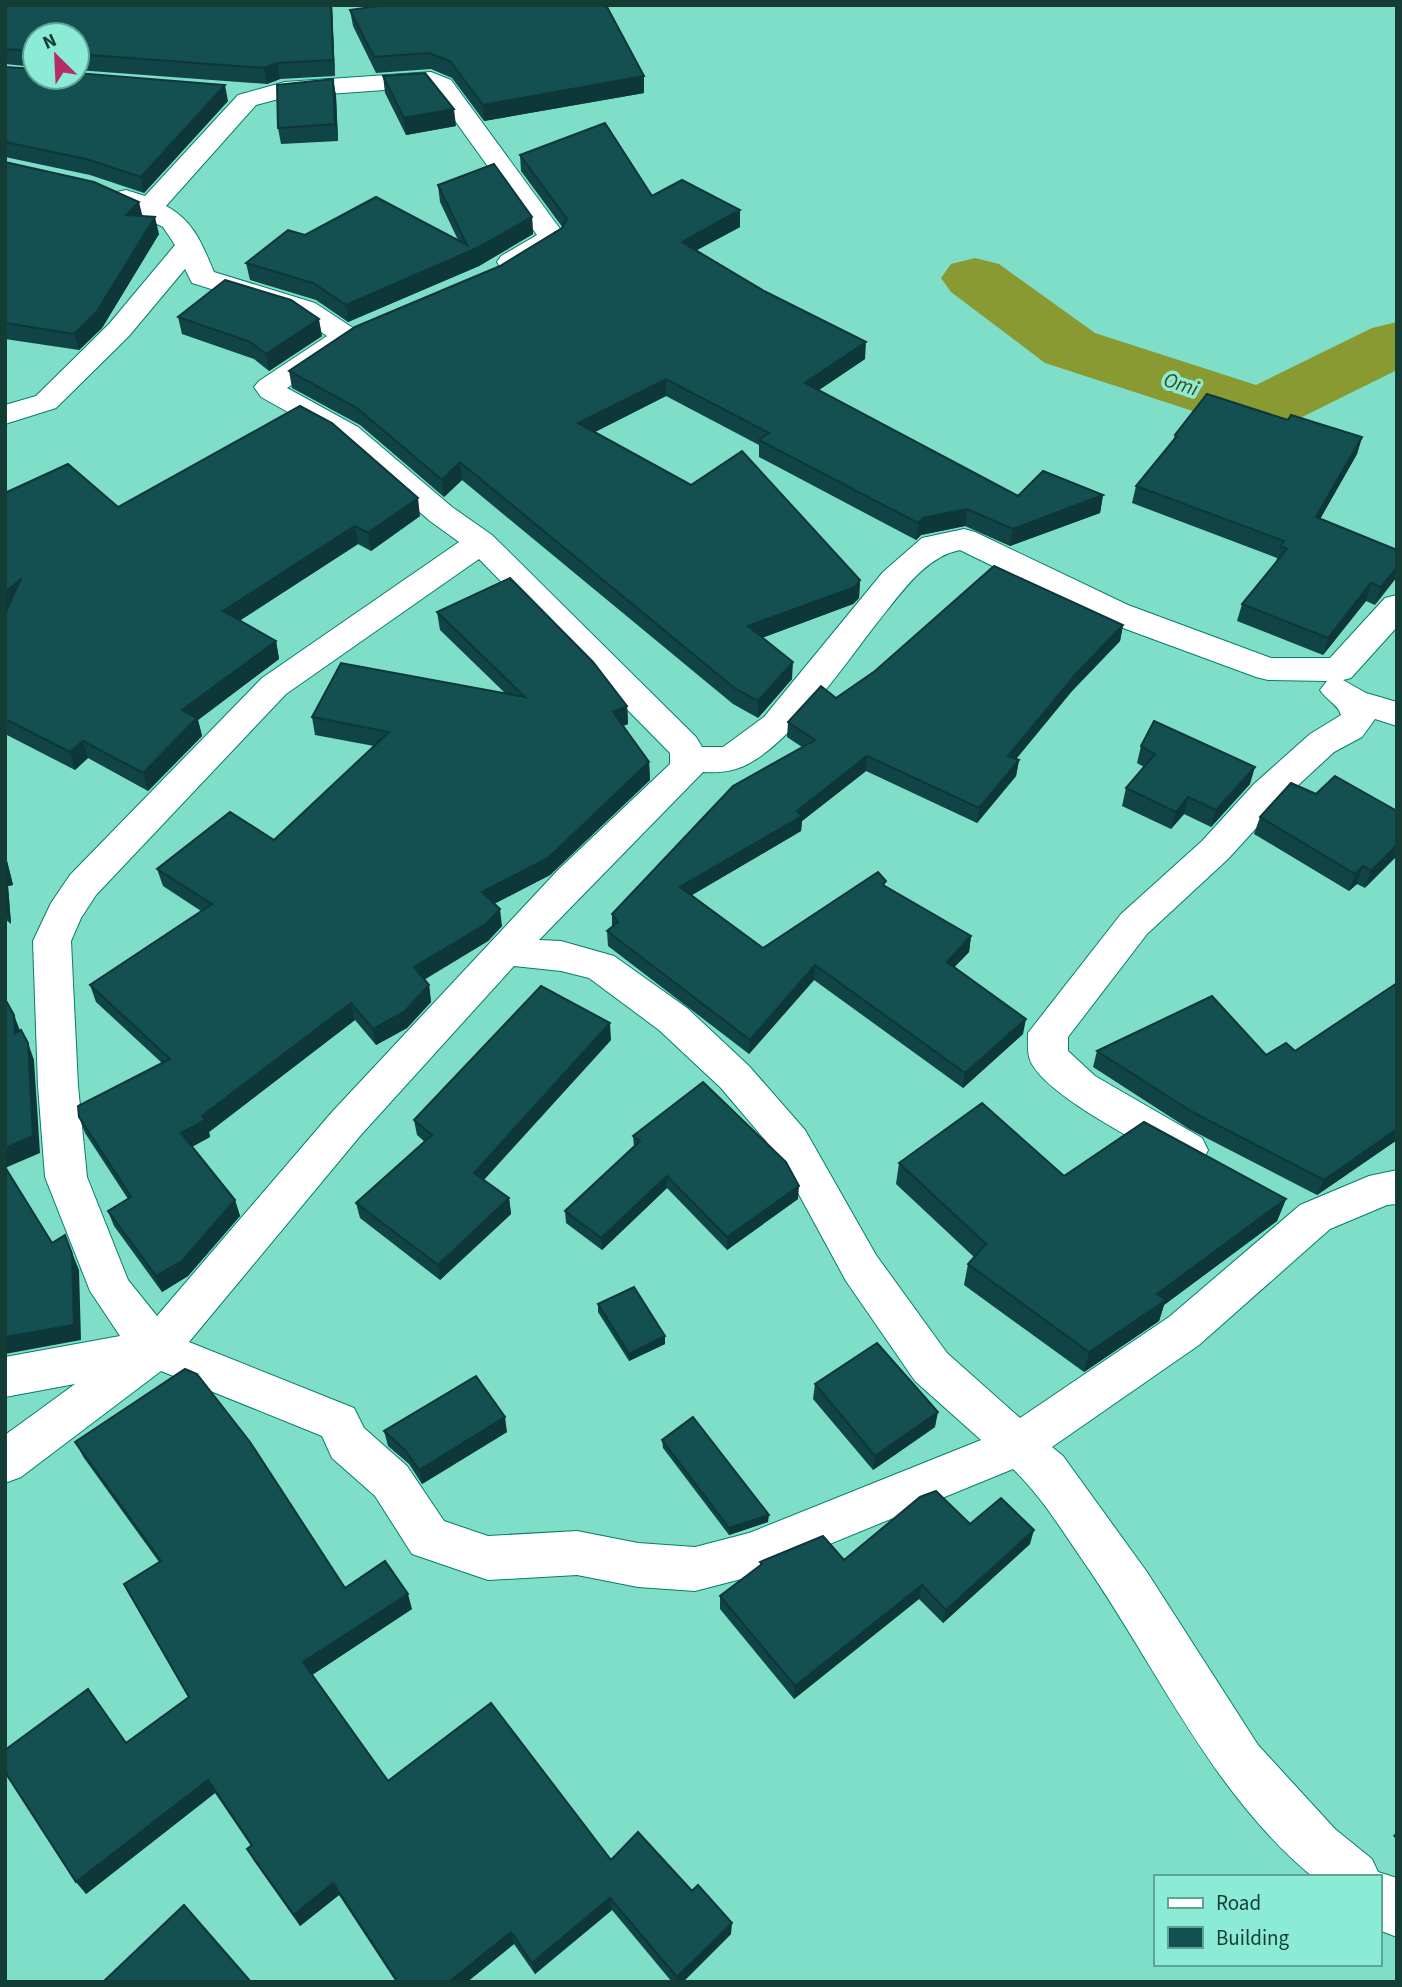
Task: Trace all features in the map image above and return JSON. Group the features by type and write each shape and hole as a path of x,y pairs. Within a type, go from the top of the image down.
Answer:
{"street":[{"path":"222,90 265,94 431,79 442,85 552,237 490,274"},
{"path":"149,208 247,100 265,94"},
{"path":"5,1462 156,1349 346,1124 571,880 685,771 690,758 684,746 481,542 441,514 347,433 271,391 269,387 357,332 305,309 202,277 187,234 166,216 103,192"},
{"path":"5,415 46,402 119,330 189,246"},
{"path":"690,758 722,761 735,756 776,725 894,579 933,545 964,539 1116,613 1268,669 1344,693 1354,701 1397,714"},
{"path":"481,542 274,686 83,885 64,913 52,941 58,1086 66,1177 110,1291 156,1349 338,1422 348,1443 391,1481 428,1538 488,1558 577,1553 638,1565 695,1569 784,1542 1018,1445 1184,1331 1297,1208 1397,1187"},
{"path":"1268,669 1339,670 1397,606"},
{"path":"1218,1166 1081,1087 1048,1057 1048,1033 1134,924 1215,850 1286,776 1322,743 1350,728 1359,716 1354,701"},
{"path":"505,951 561,956 601,966 673,1019 735,1077 791,1142 861,1268 931,1367 1047,1471 1130,1588 1240,1763 1317,1847 1352,1875"},
{"path":"5,1377 156,1349"},
{"path":"1381,1899 1397,1911"}],"building":[{"path":"5,5 331,5 333,60 277,63 264,68 91,55 91,21 21,21 21,50 5,49"},
{"path":"385,5 606,5 644,76 483,105 450,61 429,53 374,57 350,10"},
{"path":"5,67 21,68 21,91 91,91 91,74 225,85 141,177 86,159 5,142"},
{"path":"425,73 454,109 404,118 383,76"},
{"path":"333,79 335,124 278,128 277,85"},
{"path":"605,123 652,196 682,180 740,210 682,242 764,291 866,342 805,383 1018,496 1043,471 1103,495 1013,529 967,509 923,518 918,523 759,440 769,433 666,379 578,423 691,485 742,451 860,580 855,587 748,626 793,662 758,701 733,687 460,462 442,480 357,408 289,371 355,327 500,266 562,228 567,219 520,155"},
{"path":"5,162 94,182 139,202 126,215 155,217 97,311 74,334 5,323"},
{"path":"494,164 532,217 477,248 346,305 313,283 246,263 288,230 305,235 376,197 467,245 438,185"},
{"path":"225,280 291,300 319,319 266,354 250,342 178,317"},
{"path":"1207,394 1288,420 1291,415 1362,437 1316,517 1397,550 1397,567 1381,587 1371,583 1328,638 1242,604 1287,549 1280,546 1284,541 1136,486"},
{"path":"300,406 332,423 418,498 368,533 355,526 223,611 276,641 182,710 197,718 143,773 83,741 70,752 5,719 5,613 21,579 5,592 5,493 68,464 118,507"},
{"path":"994,566 1123,625 1075,675 1008,756 1019,760 979,808 867,756 797,811 802,816 680,887 763,948 878,872 886,881 883,885 971,936 947,962 1026,1019 965,1073 815,965 750,1040 607,931 618,922 612,914 733,786 815,740 788,722 821,686 836,698 875,671"},
{"path":"510,578 593,662 627,706 613,712 649,762 548,858 482,892 500,909 486,924 414,967 429,985 404,1012 373,1029 351,1003 202,1116 205,1120 181,1133 235,1200 182,1261 156,1276 108,1211 131,1197 79,1117 78,1106 170,1059 90,985 212,904 157,869 230,812 274,840 389,732 312,717 341,663 525,697 437,612"},
{"path":"1154,721 1255,767 1216,810 1188,797 1176,812 1126,788 1155,754 1141,746"},
{"path":"1335,776 1397,811 1397,845 1371,871 1363,866 1355,874 1260,817 1291,783 1316,794"},
{"path":"1397,983 1397,1129 1324,1180 1194,1113 1097,1051 1212,996 1266,1055 1286,1043 1295,1051"},
{"path":"541,986 610,1023 474,1173 509,1198 438,1265 356,1203 432,1135 414,1120"},
{"path":"5,999 14,1015 15,1034 21,1030 28,1043 33,1136 5,1148"},
{"path":"703,1082 786,1162 799,1186 727,1237 667,1176 601,1238 565,1211 640,1141 633,1136"},
{"path":"982,1103 1064,1176 1144,1122 1286,1199 1157,1294 1166,1300 1089,1352 968,1264 986,1244 899,1163"},
{"path":"5,1167 52,1243 65,1235 72,1254 74,1325 5,1337"},
{"path":"634,1287 665,1336 629,1354 598,1304"},
{"path":"877,1343 938,1412 875,1456 815,1384"},
{"path":"185,1369 197,1374 250,1442 345,1588 385,1561 408,1594 303,1662 388,1781 491,1703 611,1860 638,1832 692,1891 698,1885 732,1923 677,1977 610,1898 532,1963 511,1932 449,1982 398,1982 333,1883 294,1915 247,1849 252,1845 208,1780 76,1882 5,1772 5,1750 88,1689 126,1743 189,1697 124,1584 161,1561 75,1442"},
{"path":"476,1376 505,1417 419,1470 405,1450 384,1431"},
{"path":"693,1417 769,1515 729,1528 662,1440"},
{"path":"936,1491 970,1524 1001,1498 1034,1530 946,1610 922,1585 795,1686 720,1596 762,1564 760,1562 823,1536 844,1560 920,1497"},
{"path":"184,1905 251,1982 103,1982"}],"waterway":[{"name":"Omi","path":"975,278 1070,348 1261,410 1397,343"}]}
